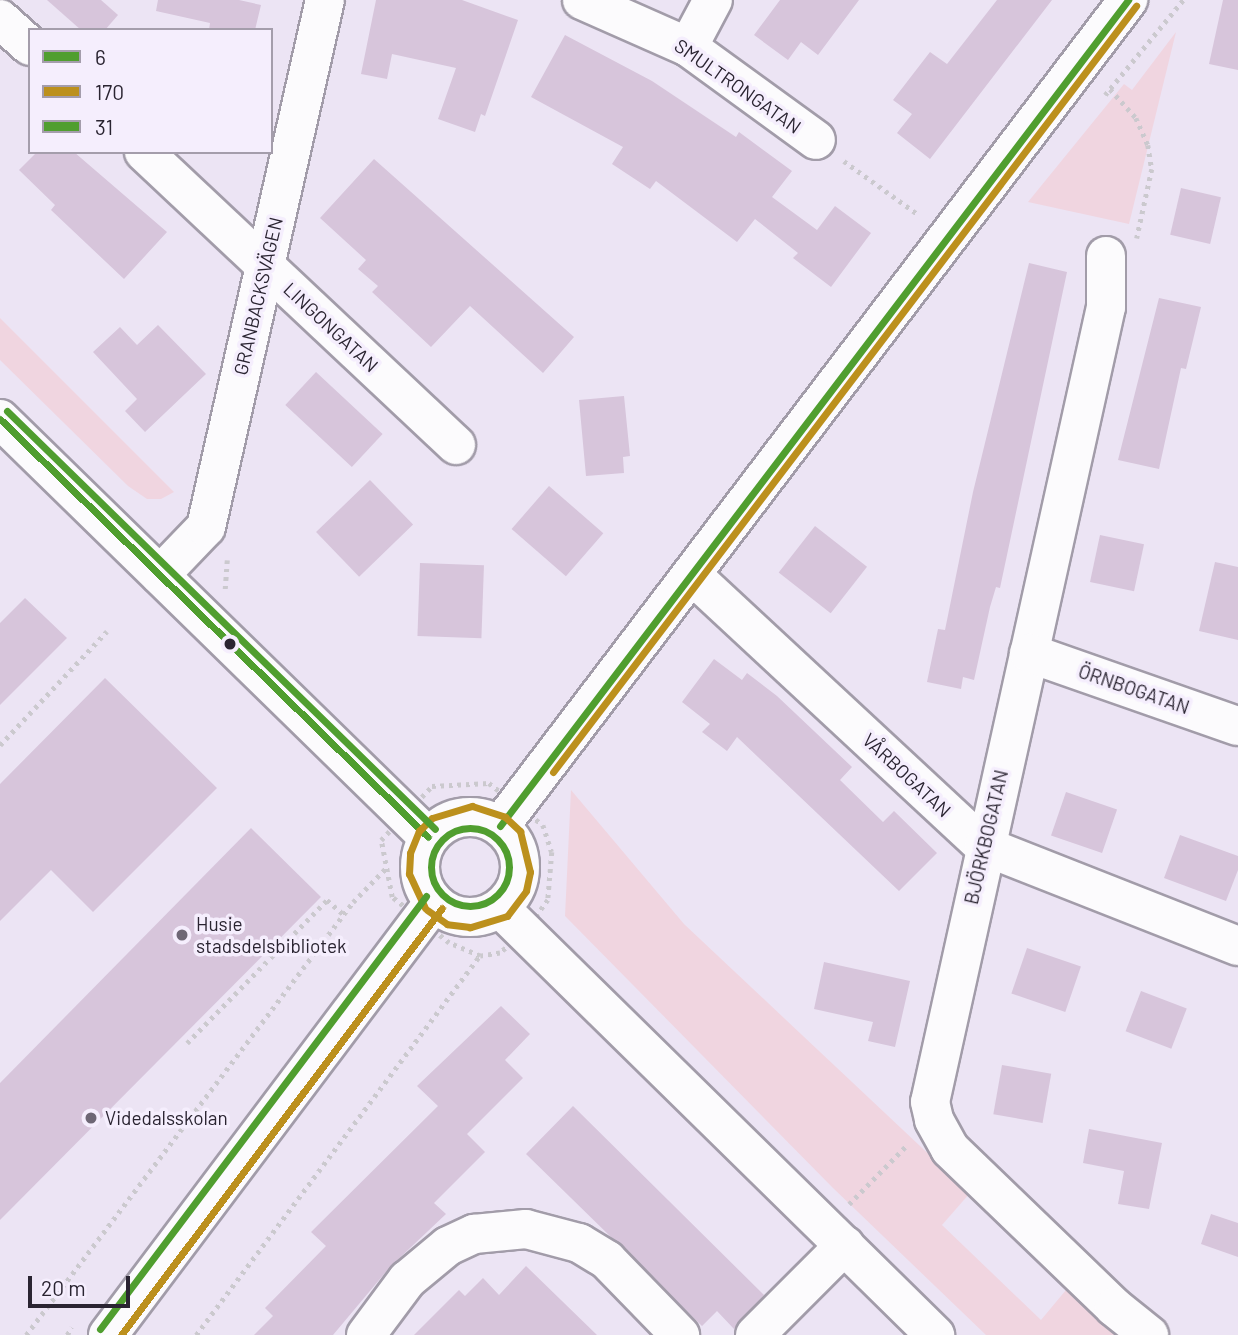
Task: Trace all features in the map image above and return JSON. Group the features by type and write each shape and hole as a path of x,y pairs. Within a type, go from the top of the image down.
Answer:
{"street":[{"name":"GRANBACKSVÄGEN","path":"160,575 206,527 326,0"},
{"name":"SMULTRONGATAN","path":"582,0 688,47 816,140"},
{"path":"688,47 713,0"},
{"path":"500,826 1128,0"},
{"path":"0,19 28,44"},
{"name":"LINGONGATAN","path":"146,154 456,445"},
{"name":"BJÖRKBOGATAN","path":"1106,256 1106,307 932,1084 934,1120 950,1149 988,1189 1149,1335"},
{"path":"0,419 428,837"},
{"name":"VÅRBOGATAN","path":"692,575 984,846 1238,946"},
{"name":"ÖRNBOGATAN","path":"1029,653 1238,726"},
{"path":"470,816 500,826 518,853 520,870 517,886 500,908 471,917 451,914 434,902 419,871 428,837 454,818 470,816"},
{"path":"108,1335 434,902"},
{"path":"500,908 935,1335"},
{"path":"366,1335 407,1280 448,1246 474,1234 526,1228 579,1243 607,1260 680,1335"},
{"path":"755,1335 834,1235"}],"path":[{"path":"1106,256 1137,239 1152,169 1136,118 1110,89"},
{"path":"816,140 926,220"},
{"path":"0,744 107,631"},
{"path":"26,1335 344,914 387,867"},
{"path":"187,1042 327,900 344,914"},
{"path":"197,1335 480,956"},
{"path":"834,1235 934,1120"}],"shaded area":[{"path":"1176,32 1129,224 1028,202 1124,84 1132,90"},
{"path":"0,318 174,492 161,499 147,499 128,486 0,360"},
{"path":"571,790 684,924 970,1193 942,1225 1041,1320 1066,1290 1118,1335 986,1335 833,1188 565,916"}],"building":[{"path":"47,0 101,0 118,15 107,28 79,28"},
{"path":"158,0 239,0 261,5 255,28 209,28 210,23 156,11"},
{"path":"376,0 462,0 518,20 485,116 481,114 475,132 438,119 456,68 392,54 387,79 361,74"},
{"path":"780,0 859,0 818,55 801,42 788,60 754,35"},
{"path":"997,0 1052,0 930,159 897,133 912,114 893,100 930,52 947,64"},
{"path":"1223,0 1238,0 1238,70 1209,64"},
{"path":"565,35 652,81 736,137 739,132 792,171 772,197 817,230 835,206 871,233 831,287 793,258 798,253 755,219 737,242 656,181 650,189 612,164 623,147 531,97"},
{"path":"35,154 76,154 167,232 124,279 51,210 55,205 19,170"},
{"path":"374,159 574,337 543,373 470,306 431,347 372,292 378,286 358,269 366,260 320,218"},
{"path":"1181,188 1221,197 1210,244 1170,235"},
{"path":"1029,263 1067,272 1000,588 996,587 990,607 974,680 963,677 961,689 927,682 938,629 945,630 973,492"},
{"path":"1159,298 1201,307 1186,369 1181,368 1159,469 1118,460"},
{"path":"158,325 206,374 145,432 125,411 137,399 93,352 120,327 137,345"},
{"path":"316,372 383,434 352,467 285,405"},
{"path":"624,396 630,456 623,457 624,473 586,476 579,400"},
{"path":"370,480 413,525 359,577 316,532"},
{"path":"549,486 603,533 566,576 512,529"},
{"path":"815,526 867,567 831,613 779,572"},
{"path":"1100,535 1144,544 1134,591 1090,582"},
{"path":"1215,562 1238,567 1238,640 1199,631"},
{"path":"420,563 484,565 481,638 417,636"},
{"path":"25,598 67,638 0,705 0,623"},
{"path":"714,659 742,680 747,673 777,696 852,767 840,780 883,822 894,811 937,853 899,891 737,737 727,751 702,732 710,724 682,702"},
{"path":"105,678 217,788 93,912 51,870 0,921 0,784"},
{"path":"1066,792 1117,810 1102,853 1051,835"},
{"path":"251,828 321,897 0,1220 0,1083"},
{"path":"1180,835 1238,856 1238,870 1226,901 1164,878"},
{"path":"1027,948 1081,967 1065,1012 1011,993"},
{"path":"824,962 910,981 895,1047 868,1041 873,1022 814,1009"},
{"path":"1141,991 1187,1009 1171,1049 1126,1031"},
{"path":"501,1006 530,1034 505,1060 523,1078 467,1134 485,1152 434,1203 446,1214 390,1267 333,1335 254,1335 273,1316 265,1308 326,1246 311,1232 438,1106 417,1086"},
{"path":"1002,1065 1051,1074 1043,1123 993,1114"},
{"path":"573,1106 764,1295 734,1329 717,1311 702,1326 526,1154"},
{"path":"1089,1129 1162,1143 1149,1209 1118,1204 1124,1171 1083,1163"},
{"path":"1211,1214 1238,1223 1238,1257 1201,1244"},
{"path":"526,1266 597,1335 414,1335 459,1290 465,1296 483,1278 499,1295"}],"transit line":[{"name":"6","path":"500,826 1128,0"},
{"name":"170","path":"553,772 1136,6"},
{"name":"31","path":"7,411 435,829"},
{"name":"6","path":"0,419 428,837"},
{"name":"170","path":"425,908 409,874 410,853 419,831 432,818 472,806 505,817 520,831 530,872 526,891 507,916 470,927 447,924 427,910"},
{"name":"31","path":"470,828 485,831 502,845 509,867 506,882 492,899 470,906 455,903 438,889 431,867 434,852 448,835 470,828"},
{"name":"31","path":"100,1329 426,896"},
{"name":"170","path":"121,1335 442,908"}],"place":[{"name":"Husie stadsdelsbibliotek","path":"182,935"},
{"name":"Videdalsskolan","path":"91,1118"}]}
